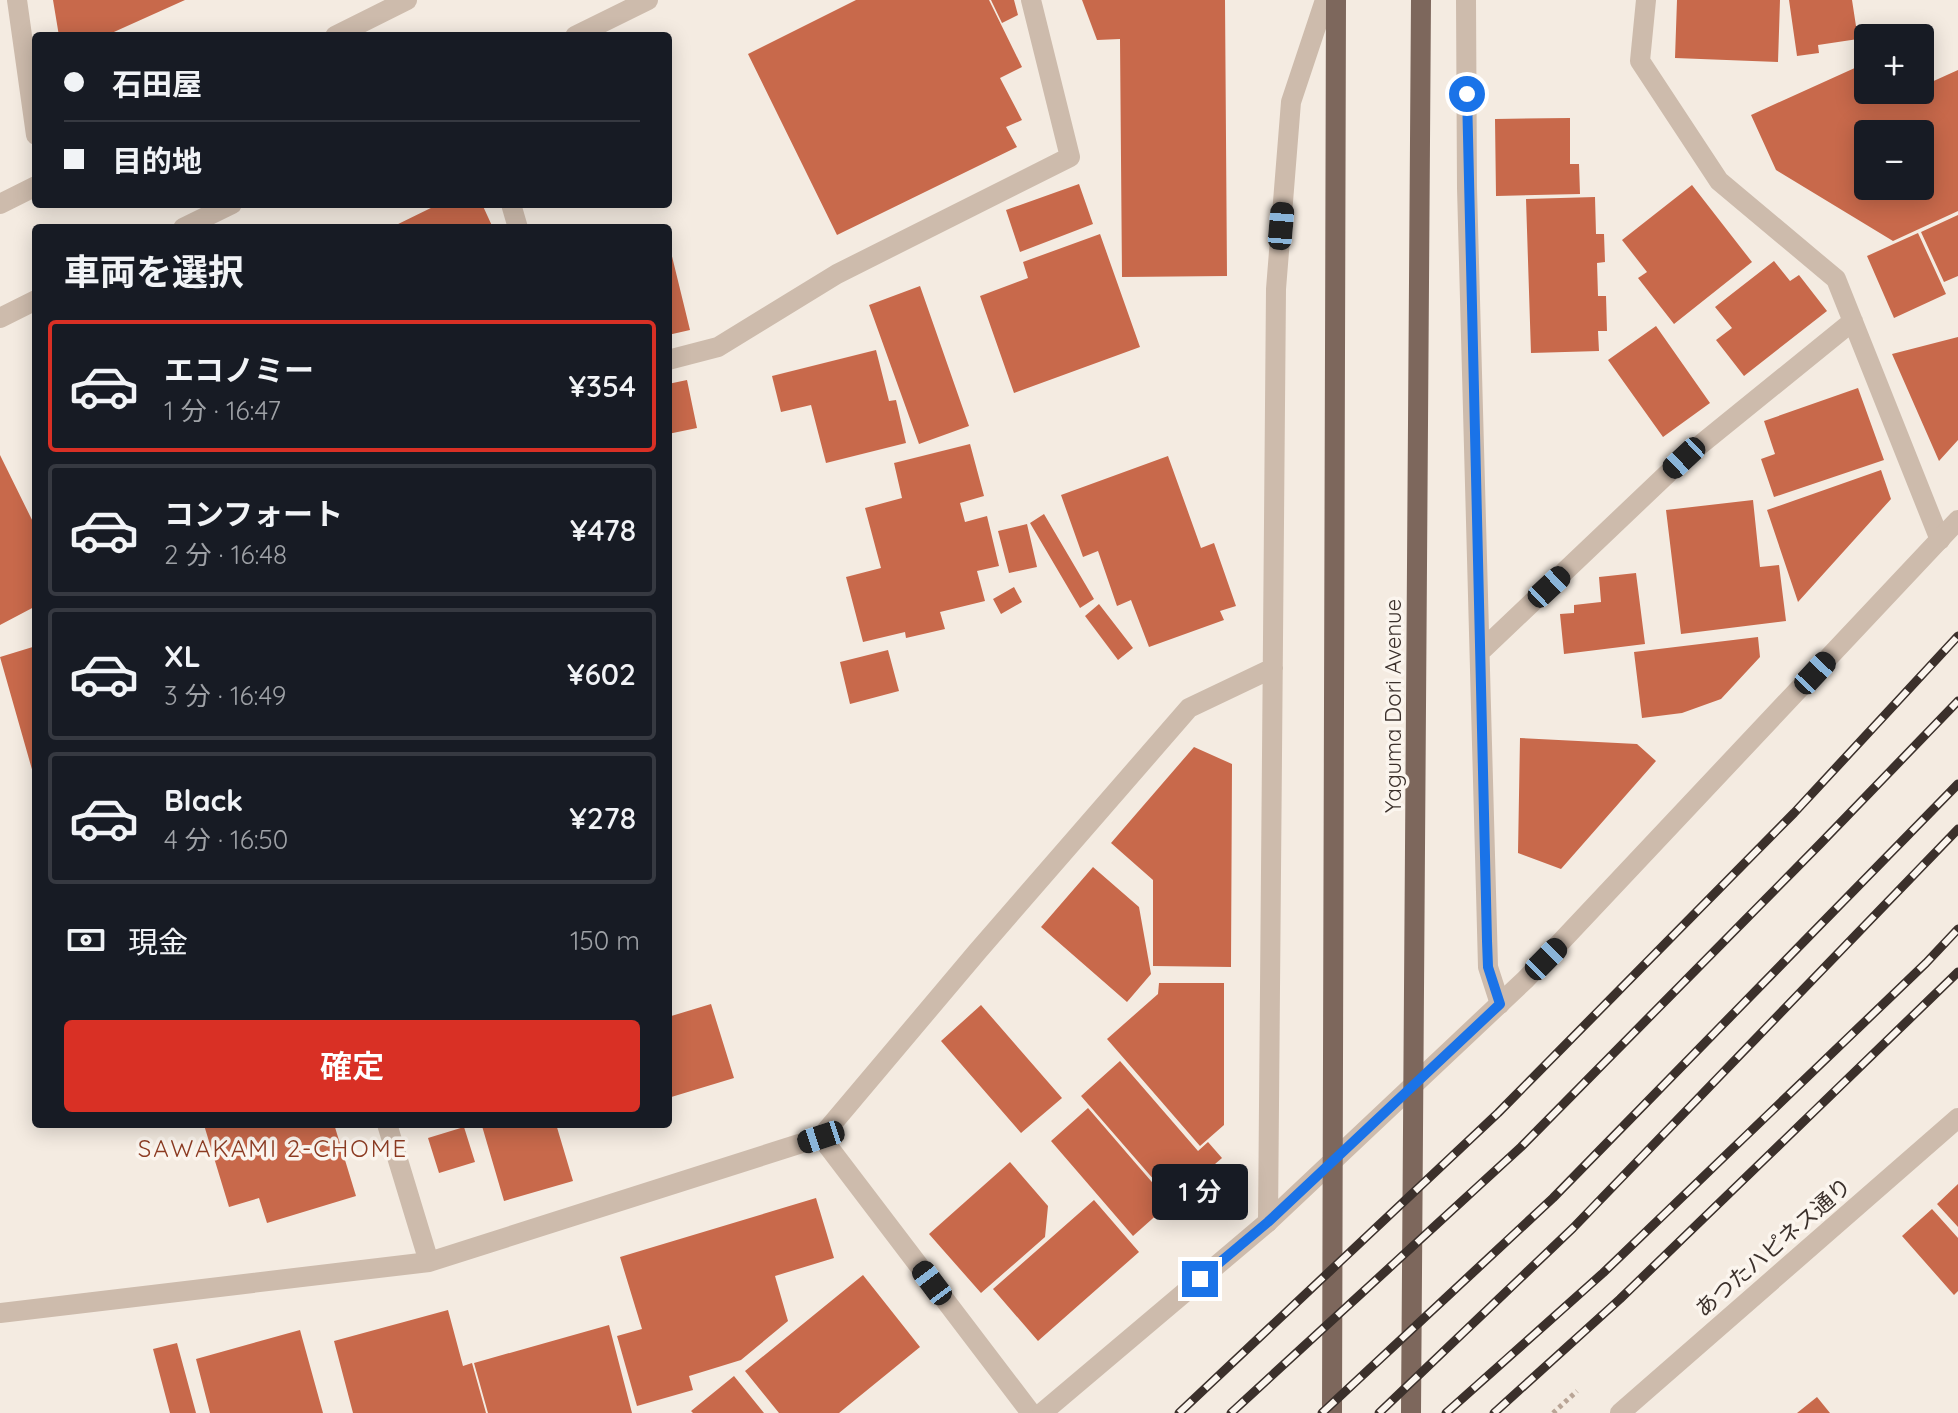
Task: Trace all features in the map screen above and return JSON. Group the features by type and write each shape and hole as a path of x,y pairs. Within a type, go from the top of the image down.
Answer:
{"main road":[{"path":"1332,1413 1336,0"},
{"name":"Yaguma Dori Avenue","path":"1411,1413 1421,0"}],"street":[{"path":"17,0 32,107"},
{"path":"343,32 407,0"},
{"path":"583,32 648,0"},
{"path":"672,359 718,347 837,274 1070,157 1031,0"},
{"path":"1268,1222 1276,289 1291,102 1325,0"},
{"path":"1466,0 1467,188 1488,967 1500,1004"},
{"path":"1646,0 1640,61 1719,181 1836,279 1940,540"},
{"path":"0,204 32,188"},
{"path":"191,224 224,208"},
{"path":"0,318 32,302"},
{"path":"1481,651 1684,458 1853,321"},
{"path":"1042,1413 1268,1222 1500,1004 1565,939 1958,520"},
{"path":"0,1313 429,1262 821,1137 1189,708 1273,668"},
{"name":"あつたハピネス通り","path":"1620,1413 1958,1118"},
{"path":"388,1128 429,1262"},
{"path":"821,1137 1031,1413"}],"path":[{"path":"1553,1413 1577,1391"}],"building":[{"path":"53,0 185,0 114,32 58,32"},
{"path":"856,0 989,0 1022,67 1000,78 1022,120 1006,127 1017,147 837,235 748,54"},
{"path":"991,0 1014,0 1018,15 1002,23"},
{"path":"1082,0 1225,0 1227,276 1122,277 1120,39 1097,40"},
{"path":"1677,0 1780,0 1778,62 1675,58"},
{"path":"1789,0 1852,0 1856,24 1854,40 1818,45 1819,53 1797,56"},
{"path":"1854,68 1854,104 1934,104 1934,81 1958,70 1958,211 1893,241 1776,170 1751,115"},
{"path":"1570,118 1570,164 1579,164 1580,194 1496,196 1495,119"},
{"path":"1079,184 1093,224 1020,252 1006,210"},
{"path":"1692,185 1752,262 1674,324 1638,278 1647,272 1622,240"},
{"path":"1595,197 1596,234 1604,234 1605,262 1597,263 1598,296 1606,296 1607,331 1598,331 1599,351 1531,353 1526,199"},
{"path":"431,208 484,208 491,224 398,224"},
{"path":"1958,215 1958,276 1944,282 1921,232"},
{"path":"1918,233 1946,294 1894,318 1867,256"},
{"path":"1100,234 1140,347 1014,393 980,296 1028,278 1023,262"},
{"path":"672,256 690,330 672,334"},
{"path":"1774,261 1790,281 1799,275 1827,311 1744,376 1716,340 1732,328 1715,307"},
{"path":"920,286 969,426 919,444 869,305"},
{"path":"1656,326 1710,403 1663,437 1608,360"},
{"path":"1958,337 1958,440 1939,461 1892,354"},
{"path":"876,350 889,401 896,400 906,443 826,463 811,405 781,412 772,376"},
{"path":"687,380 697,428 672,433 672,383"},
{"path":"1858,388 1884,460 1774,497 1761,459 1775,454 1764,421"},
{"path":"970,444 984,496 960,503 965,522 987,516 999,566 977,571 985,601 940,612 945,629 906,638 905,632 863,642 846,577 881,568 865,508 902,498 894,463"},
{"path":"0,455 32,520 32,608 0,625"},
{"path":"1168,456 1201,548 1214,543 1236,606 1220,611 1224,620 1149,647 1131,600 1117,606 1098,551 1083,557 1061,495"},
{"path":"1881,470 1891,499 1798,602 1767,510"},
{"path":"1753,500 1760,567 1779,565 1786,621 1681,634 1666,510"},
{"path":"1044,514 1094,599 1080,608 1030,523"},
{"path":"1027,524 1037,567 1009,573 998,531"},
{"path":"1636,573 1645,644 1564,654 1560,614 1574,613 1574,605 1601,602 1599,577"},
{"path":"1014,587 1022,602 1001,614 993,599"},
{"path":"1099,604 1133,648 1118,660 1085,616"},
{"path":"1758,637 1760,657 1721,699 1682,713 1642,718 1634,652"},
{"path":"32,647 32,769 0,657"},
{"path":"888,650 899,691 850,704 840,662"},
{"path":"1520,738 1637,744 1656,761 1561,869 1518,853"},
{"path":"1194,747 1232,764 1231,967 1153,966 1153,880 1111,843"},
{"path":"1093,867 1139,907 1151,974 1127,1002 1041,927"},
{"path":"1159,983 1224,983 1224,1125 1200,1146 1107,1039 1158,994"},
{"path":"711,1004 734,1078 672,1097 672,1016"},
{"path":"981,1005 1062,1098 1021,1133 941,1041"},
{"path":"1120,1061 1198,1151 1208,1142 1222,1158 1194,1182 1204,1192 1182,1212 1081,1096"},
{"path":"1088,1108 1170,1203 1133,1236 1051,1141"},
{"path":"205,1128 335,1128 356,1196 267,1223 259,1198 229,1207"},
{"path":"464,1128 475,1162 439,1173 428,1138"},
{"path":"483,1128 557,1128 573,1181 504,1201"},
{"path":"1010,1162 1048,1206 1045,1237 981,1293 929,1234"},
{"path":"1958,1184 1958,1227 1937,1204"},
{"path":"816,1198 834,1258 775,1276 788,1321 741,1360 689,1376 693,1390 637,1406 617,1336 642,1329 620,1257"},
{"path":"1094,1200 1139,1252 1038,1341 993,1289"},
{"path":"1932,1209 1958,1238 1958,1291 1954,1295 1902,1236"},
{"path":"863,1275 920,1347 839,1413 779,1413 745,1371"},
{"path":"448,1310 463,1366 472,1363 486,1413 353,1413 334,1341"},
{"path":"609,1325 632,1413 488,1413 474,1363"},
{"path":"300,1330 323,1413 210,1413 196,1359"},
{"path":"177,1343 196,1413 170,1413 153,1349"},
{"path":"734,1376 764,1413 691,1411"},
{"path":"1817,1397 1830,1413 1797,1413"}],"railway":[{"path":"1179,1413 1498,1113 1794,813 1958,636"},
{"path":"1231,1413 1521,1147 1958,701"},
{"path":"1322,1413 1553,1198 1958,784"},
{"path":"1379,1413 1573,1228 1958,829"},
{"path":"1446,1413 1603,1273 1958,929"},
{"path":"1494,1413 1620,1299 1958,972"}],"district":[{"name":"SAWAKAMI 2-CHOME","path":"273,1148"}],"route":[{"path":"1200,1279 1268,1222 1500,1004 1488,967 1487,941 1467,94"}]}
